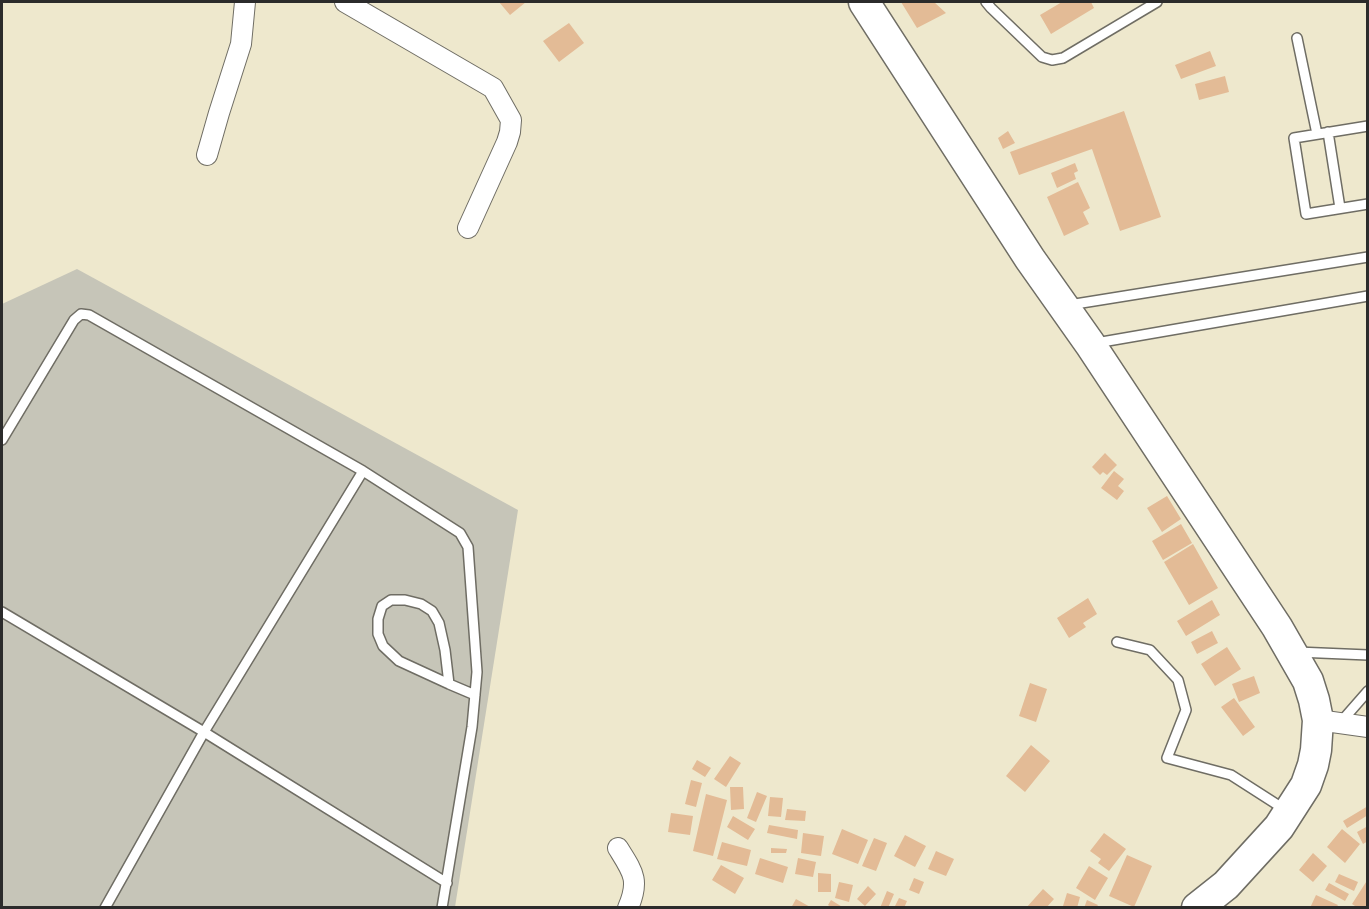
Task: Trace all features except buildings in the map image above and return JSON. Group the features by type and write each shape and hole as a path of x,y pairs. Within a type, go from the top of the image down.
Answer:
{"main road":[{"path":"864,2 1024,249 1090,344 1277,627 1308,681 1314,700 1329,721 1316,750 1306,785 1279,827 1226,885 1197,908"}],"street":[{"path":"207,156 241,44 245,2"},
{"path":"345,2 492,88 508,112 511,120 507,142 468,228"},
{"path":"1329,721 1368,727"},
{"path":"618,848 632,870 635,885 628,908"}],"lane":[{"path":"986,2 1042,57 1052,60 1063,58 1157,2"},
{"path":"1297,38 1317,134"},
{"path":"1368,126 1294,138 1306,214 1368,204"},
{"path":"1328,132 1340,208"},
{"path":"1064,306 1368,257"},
{"path":"1090,344 1368,296"},
{"path":"2,440 74,320 81,314 88,315 363,471 460,533 468,547 477,672 476,695 442,908"},
{"path":"105,908 204,732 363,471"},
{"path":"449,684 440,623 432,610 421,604 405,600 391,600 382,606 378,619 378,634 383,646 399,661 449,684 476,695"},
{"path":"2,612 204,732 447,883"},
{"path":"1117,642 1150,650 1178,680 1186,710 1167,758 1231,775 1289,812"},
{"path":"1291,652 1368,655"},
{"path":"1329,721 1368,691"}],"shaded area":[{"path":"77,269 518,510 455,907 2,908 2,304"}]}
